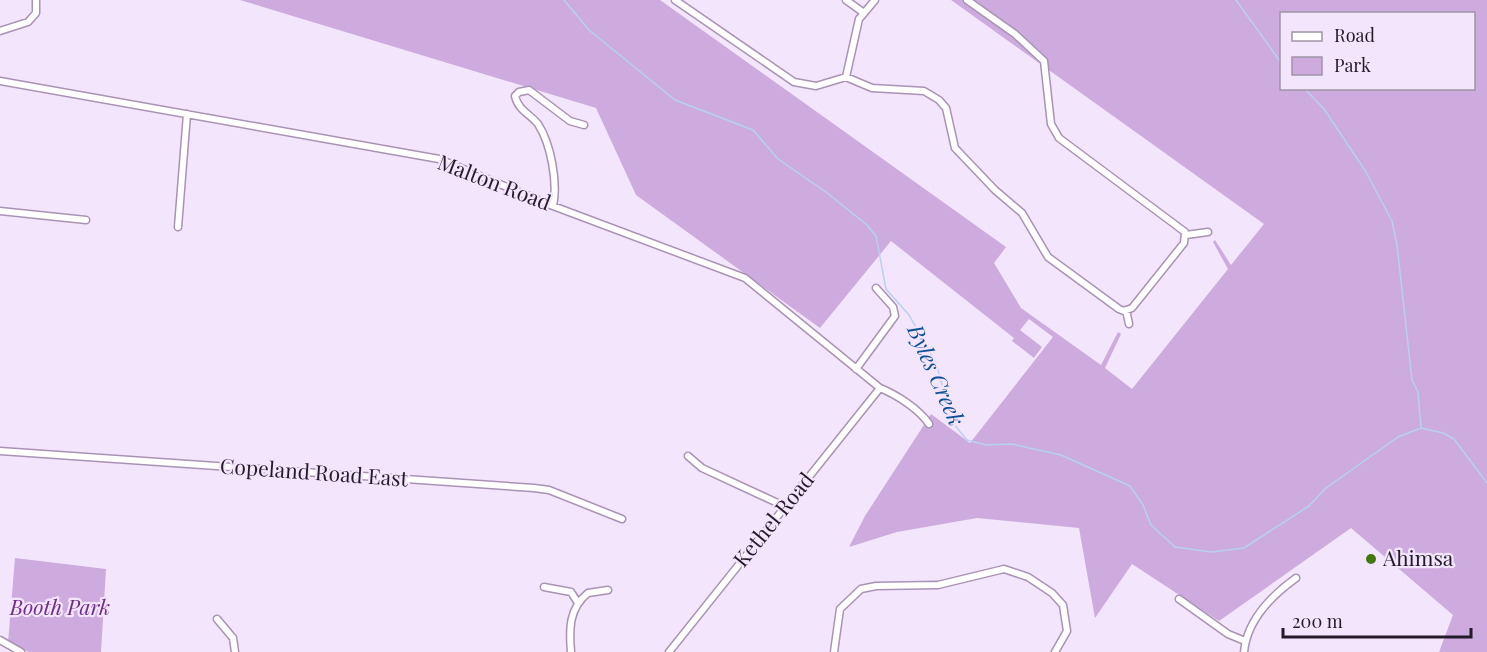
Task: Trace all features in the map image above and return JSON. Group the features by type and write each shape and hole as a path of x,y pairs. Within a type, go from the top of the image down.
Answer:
{"street":[{"path":"0,31 27,22 36,13 36,0"},
{"path":"675,0 794,82 816,86 846,77 872,88 924,91 939,100 946,108 955,148 995,190 1022,213 1048,256 1108,302 1126,310 1132,308 1184,243 1185,235 1182,228 1059,138 1051,124 1044,61 1015,34 967,0"},
{"path":"846,0 864,13"},
{"path":"846,77 859,19 875,0"},
{"name":"Malton Road","path":"0,81 439,159 553,206 745,278 856,369 880,388 895,395 929,424"},
{"path":"553,206 555,196 548,147 538,124 516,104 514,96 519,92 529,90 570,121 584,125"},
{"path":"178,227 187,114"},
{"path":"0,211 86,220"},
{"path":"1185,235 1208,232"},
{"path":"856,369 891,324 894,316 893,307 876,288"},
{"path":"1126,310 1129,324"},
{"name":"Kethel Road","path":"669,652 880,388"},
{"name":"Copeland Road East","path":"0,451 534,488 549,490 622,519"},
{"path":"688,456 702,468 784,507"},
{"path":"834,652 840,609 849,598 868,587 938,585 1004,569 1020,573 1052,593 1063,605 1067,634 1056,652"},
{"path":"1244,652 1245,641 1272,594 1296,578"},
{"path":"544,587 571,592 578,603"},
{"path":"571,652 571,619 578,603 588,593 608,590"},
{"path":"1179,599 1228,634 1245,641"},
{"path":"217,619 233,638 235,652"},
{"path":"0,640 21,652"}],"green space":[{"path":"240,0 660,0 1006,247 994,263 1021,308 1101,365 1118,332 1121,334 1105,368 1132,389 1228,269 1213,242 1215,240 1231,265 1264,224 951,0 1487,0 1487,652 1439,652 1453,615 1351,528 1219,621 1132,564 1095,618 1079,528 977,518 897,532 849,547 865,516 931,414 970,443 1053,337 1029,319 1020,330 1042,347 1034,358 1012,341 1014,338 891,241 820,328 636,195 596,108"},
{"name":"Booth Park","path":"15,558 106,569 101,652 29,652 8,643"}],"waterway":[{"name":"Byles Creek","path":"564,0 589,30 675,100 753,130 778,159 826,192 867,225 876,236 886,289 909,315 936,363 953,423 967,440 986,445 1012,444 1061,455 1130,486 1143,505 1151,525 1175,547 1211,552 1244,548 1309,506 1326,488 1398,437 1421,428 1443,433 1454,439 1487,483"},
{"path":"1236,0 1280,61"},
{"path":"1306,90 1324,109 1366,172 1392,221 1397,245 1412,380 1418,392 1421,428"}],"place":[{"name":"Ahimsa","path":"1371,559"}]}
